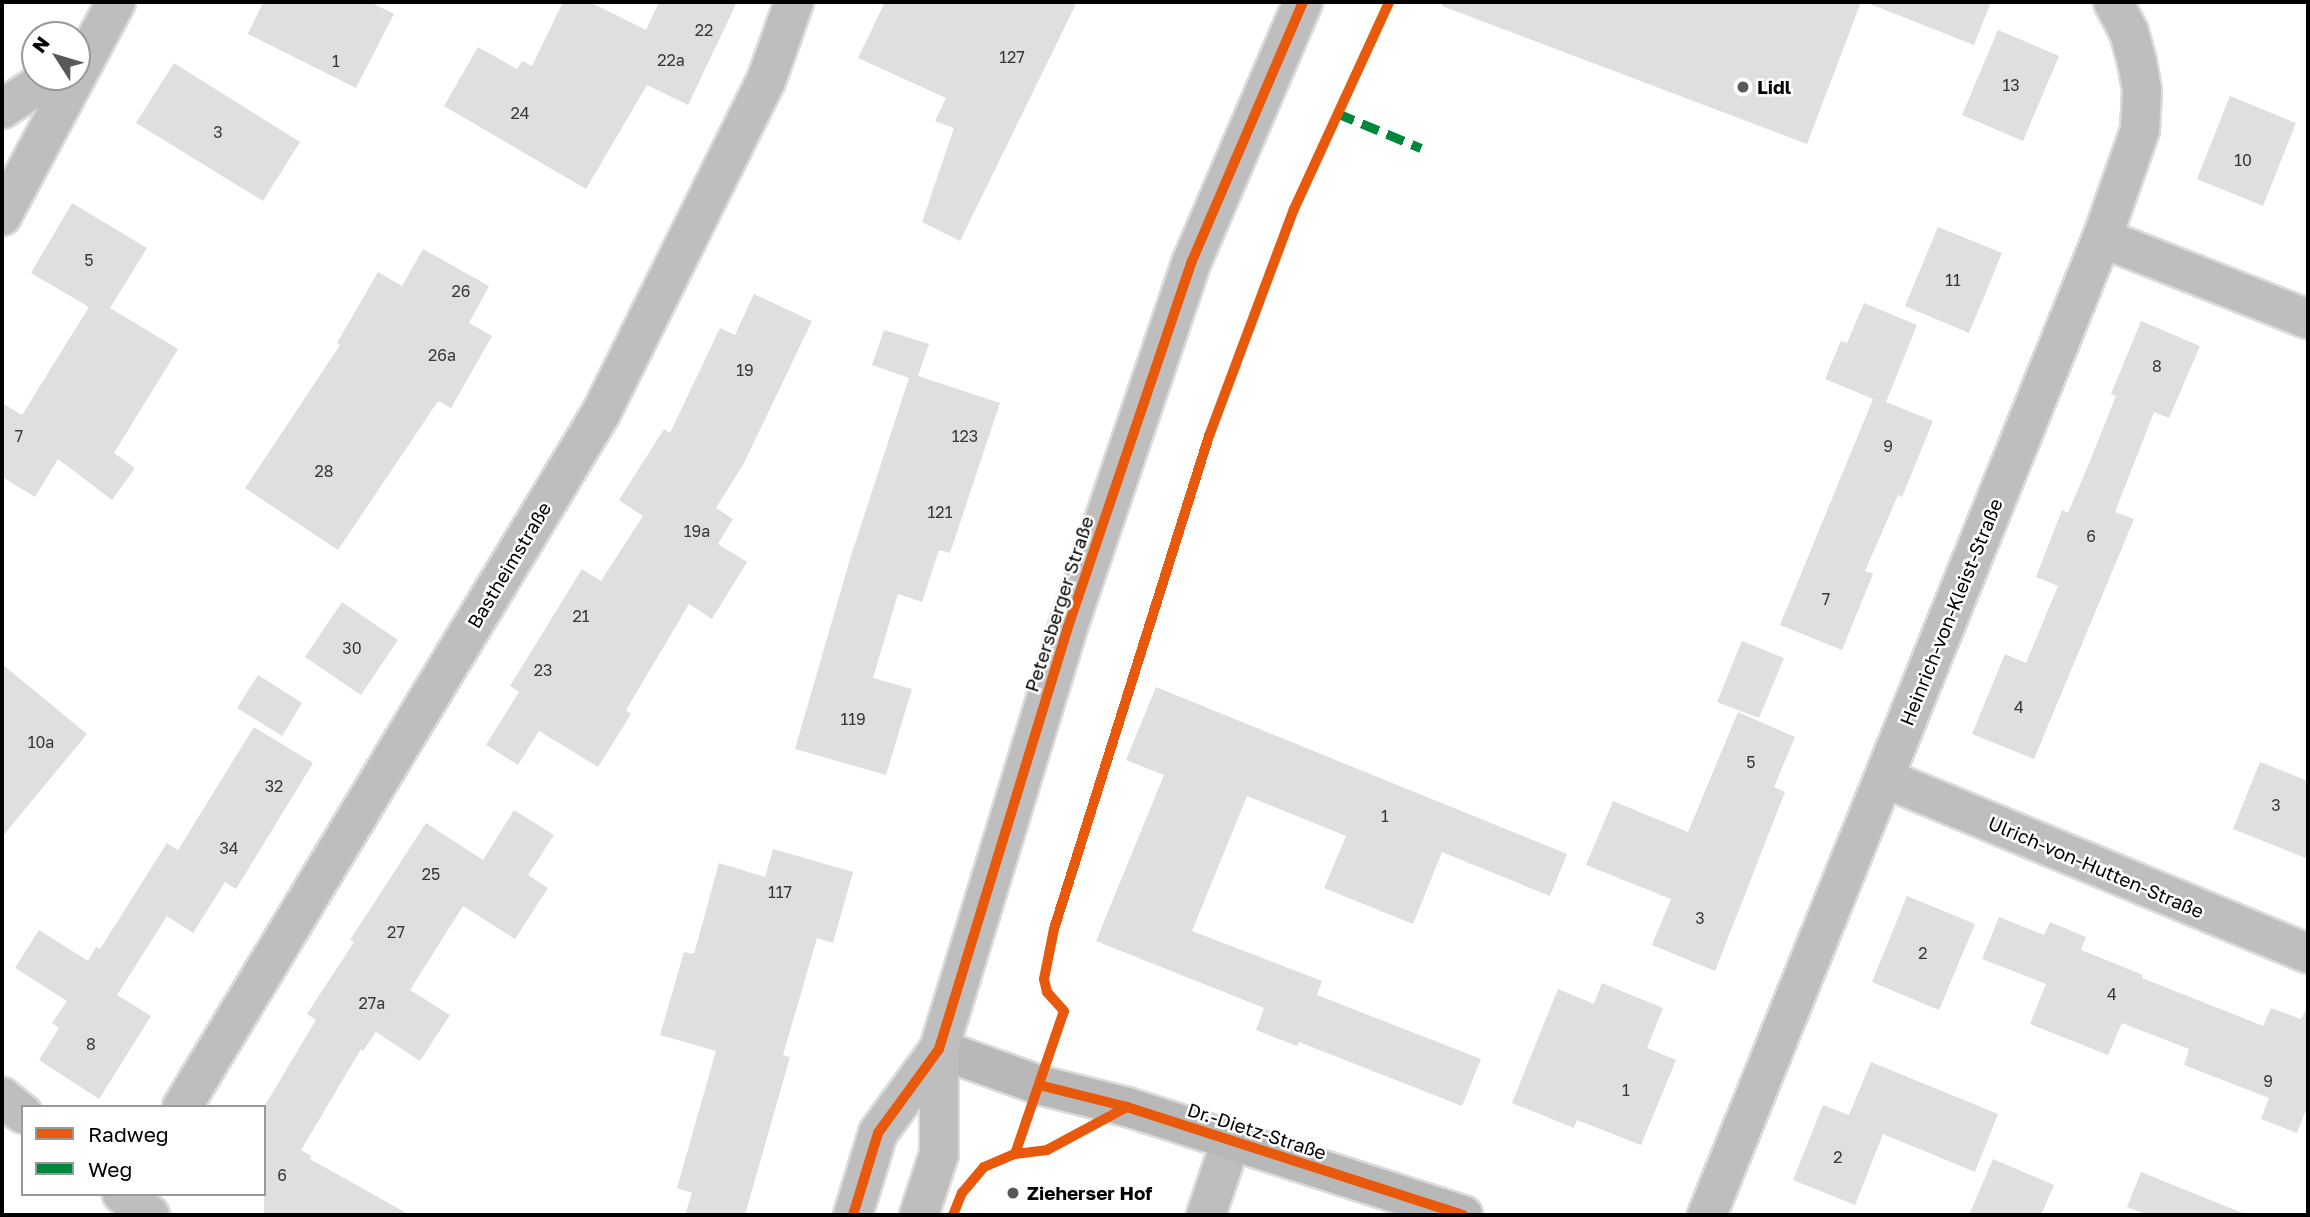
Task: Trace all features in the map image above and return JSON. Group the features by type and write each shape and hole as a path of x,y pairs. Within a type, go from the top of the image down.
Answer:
{"main road":[{"name":"Dr.-Dietz-Straße","path":"939,1049 1039,1085 1127,1107 1463,1215"}],"street":[{"path":"91,48 116,2"},
{"name":"Bastheimstraße","path":"183,1105 601,413 765,81 794,2"},
{"name":"Petersberger Straße","path":"919,1215 939,1154 939,1049 1068,627 1188,274 1303,2"},
{"name":"Heinrich-von-Kleist-Straße","path":"1707,1215 2102,238 2140,130 2142,90 2137,62 2129,32 2113,2"},
{"path":"2,109 29,91"},
{"path":"2,216 68,91"},
{"path":"2102,238 2308,319"},
{"name":"Ulrich-von-Hutten-Straße","path":"1884,778 2308,954"},
{"name":"Petersberger Straße","path":"853,1215 878,1133 939,1049"},
{"path":"2,1097 21,1112"},
{"path":"1206,1215 1231,1141"}],"building":[{"path":"263,2 370,2 394,14 356,88 248,34"},
{"path":"563,2 590,2 646,30 659,2 737,2 688,105 647,85 586,189 444,106 478,47 517,69 522,61 532,66"},
{"path":"885,2 1077,2 960,241 922,222 954,128 935,121 946,98 858,58"},
{"name":"Lidl","path":"1442,2 1861,2 1807,144 1442,6"},
{"path":"1991,2 1974,45 1870,4"},
{"path":"1998,30 2059,56 2023,141 1962,115"},
{"path":"174,63 300,142 263,201 136,123"},
{"path":"2230,96 2296,123 2263,206 2197,179"},
{"path":"72,203 147,248 110,308 178,349 114,453 135,468 112,500 58,459 35,497 2,477 2,403 22,415 89,307 31,273"},
{"path":"1938,227 2002,253 1969,333 1905,306"},
{"path":"423,249 489,286 469,323 492,336 451,408 438,401 338,550 245,488 340,345 337,343 378,272 402,286"},
{"path":"754,294 812,321 744,463 716,508 733,519 718,544 747,562 712,619 689,604 626,710 631,714 598,767 539,731 518,765 486,745 519,692 510,686 582,569 601,581 643,516 619,500 664,429 670,433 720,328 735,335"},
{"path":"1864,303 1917,325 1886,402 1933,421 1902,497 1898,495 1865,571 1873,574 1842,650 1780,625 1873,399 1825,379 1841,341 1847,343"},
{"path":"2141,321 2200,346 2169,418 2154,412 2115,512 2134,519 2034,759 1972,734 2005,654 2026,663 2058,586 2036,577 2062,510 2068,513 2090,461 2116,396 2111,394"},
{"path":"884,330 929,344 918,376 1000,403 950,553 939,550 922,602 898,594 873,678 912,689 886,775 795,749 850,559 909,378 872,365"},
{"path":"342,602 398,640 361,695 305,657"},
{"path":"1742,641 1784,658 1759,718 1717,702"},
{"path":"2,664 87,734 2,837"},
{"path":"258,675 302,703 282,736 237,708"},
{"path":"1156,687 1567,854 1550,896 1442,852 1413,924 1324,888 1346,836 1247,796 1192,931 1322,981 1317,995 1481,1059 1462,1106 1299,1042 1297,1046 1256,1030 1264,1008 1096,941 1164,775 1126,760"},
{"path":"1738,712 1795,737 1774,787 1785,792 1715,971 1652,945 1671,899 1586,865 1613,801 1688,832"},
{"path":"254,727 313,763 236,889 225,882 193,933 167,916 117,995 151,1016 99,1099 39,1060 59,1028 52,1023 67,1001 15,968 39,930 88,961 96,947 100,949 167,843 178,850"},
{"path":"2260,762 2308,781 2308,859 2233,829"},
{"path":"514,810 554,835 528,875 548,888 515,939 463,906 410,990 450,1015 420,1061 376,1032 363,1051 361,1049 301,1150 311,1156 310,1159 410,1215 264,1215 265,1105 316,1020 307,1014 354,942 350,940 426,823 483,860"},
{"path":"773,849 853,872 833,943 817,938 783,1055 790,1057 745,1215 685,1215 692,1193 677,1188 716,1051 660,1035 684,952 694,954 719,863 765,877"},
{"path":"1907,896 1975,924 1939,1010 1872,982"},
{"path":"1999,917 2044,935 2050,922 2086,937 2081,950 2143,975 2142,978 2263,1026 2271,1008 2301,1019 2308,1006 2308,1114 2305,1112 2297,1133 2261,1119 2269,1098 2184,1065 2189,1049 2122,1023 2108,1055 2030,1024 2046,984 1982,959"},
{"path":"1602,983 1663,1008 1647,1048 1676,1060 1641,1145 1577,1120 1574,1128 1512,1103 1558,989 1594,1004"},
{"path":"1871,1062 1998,1114 1975,1172 1883,1134 1855,1205 1793,1180 1823,1105 1849,1115"},
{"path":"1993,1159 2054,1185 2041,1215 1969,1215"},
{"path":"2141,1172 2245,1215 2148,1215 2127,1207"}],"marked path":[{"path":"1337,113 1421,148"}],"cycle path":[{"path":"853,1215 878,1133 939,1049 1068,627 1192,261 1303,2"},
{"path":"1015,1154 1064,1011 1047,992 1044,979 1054,929 1209,436 1294,209 1389,2"},
{"path":"1039,1085 1127,1107 1463,1215"},
{"path":"953,1215 962,1193 984,1167 1015,1154 1047,1150 1127,1107"}],"place":[{"name":"Lidl","path":"1743,87"},
{"name":"Zieherser Hof","path":"1013,1193"}]}
